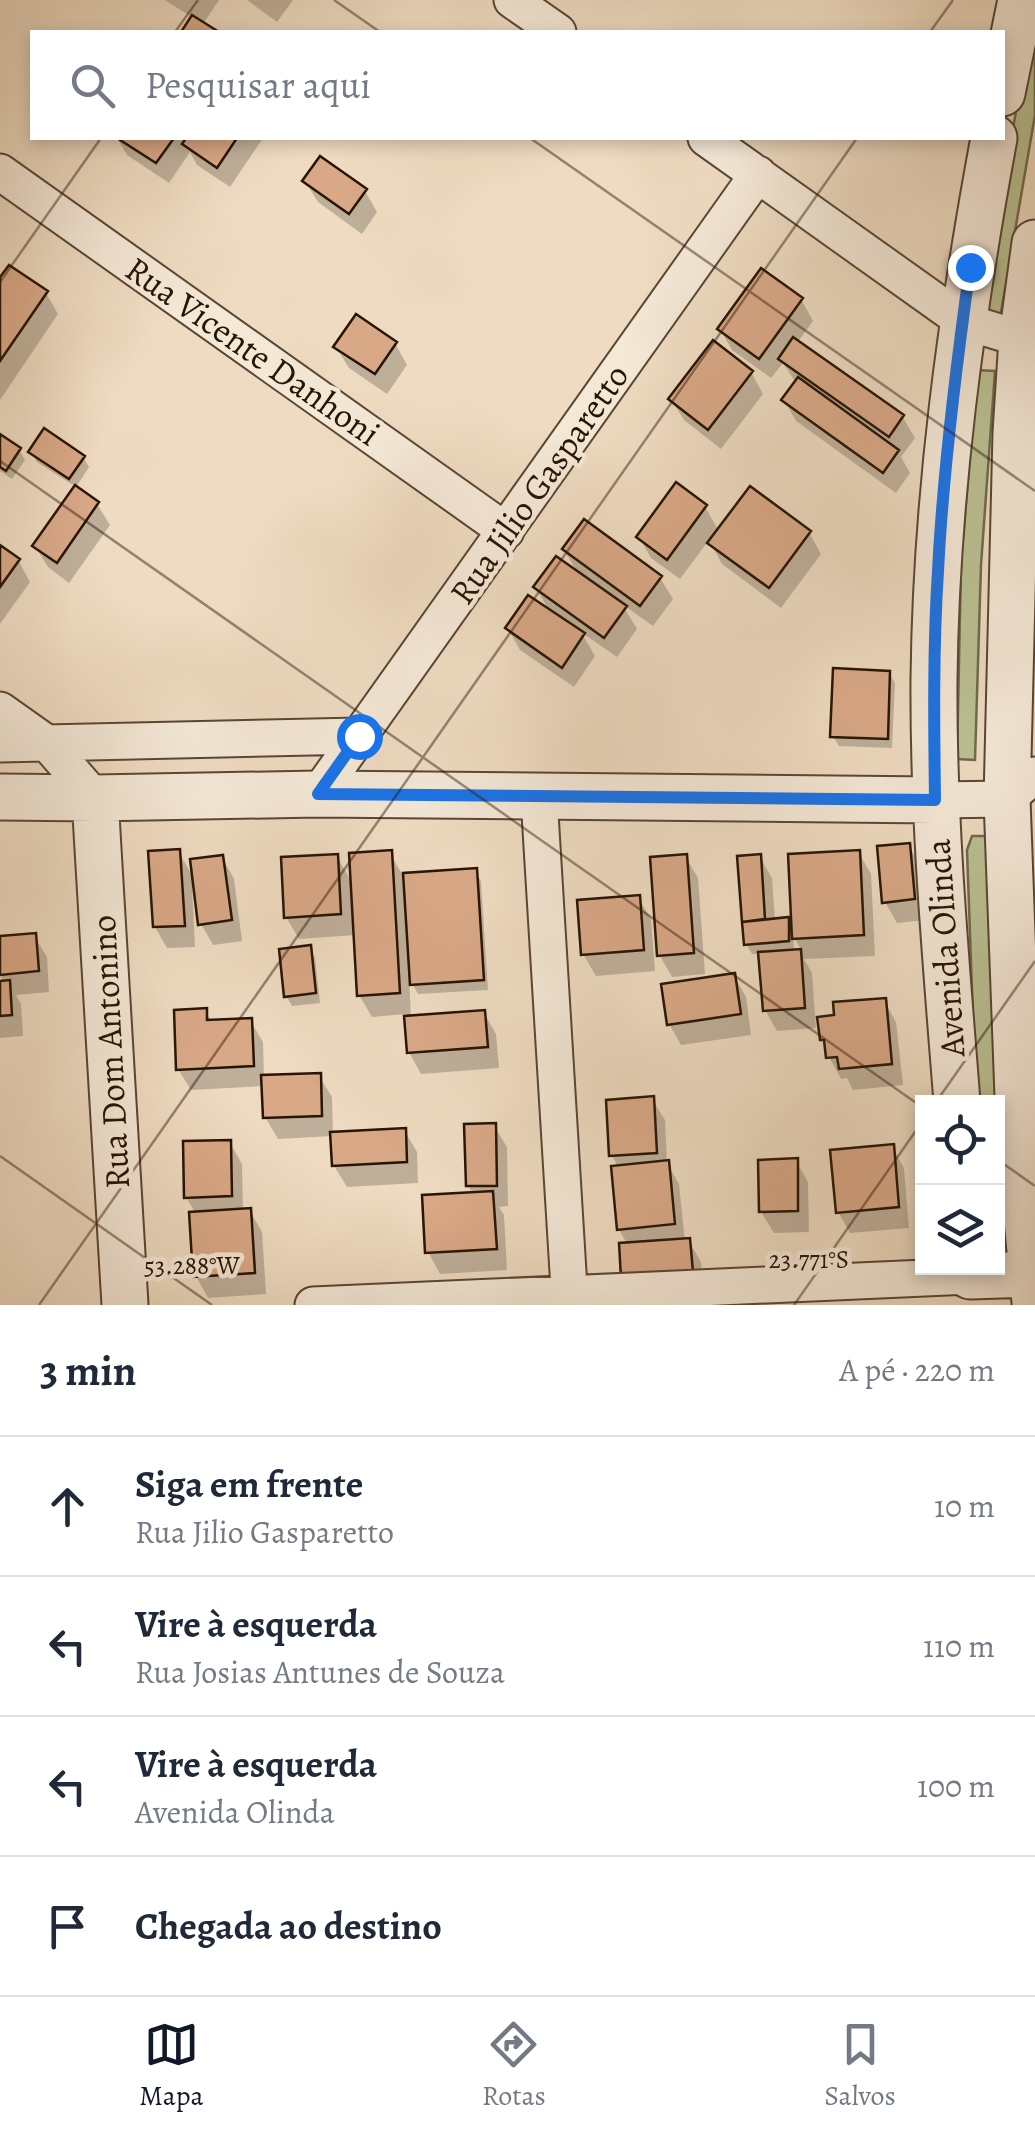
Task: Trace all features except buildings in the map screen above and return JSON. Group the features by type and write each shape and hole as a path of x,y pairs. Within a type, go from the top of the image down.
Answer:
{"street":[{"path":"512,0 555,30"},
{"path":"1005,78 1020,0"},
{"path":"709,140 962,321 1022,339"},
{"name":"Avenida Olinda","path":"956,1095 935,800 938,569 962,321 994,140"},
{"name":"Rua Vicente Danhoni","path":"0,172 506,530"},
{"name":"Rua Jilio Gasparetto","path":"318,794 758,174"},
{"name":"Avenida Olinda","path":"1033,1288 1018,1096 1026,434 1022,339 1035,243"},
{"path":"0,710 48,744 95,798"},
{"path":"0,744 359,736"},
{"path":"2,800 318,794 935,800 1021,787"},
{"path":"540,797 570,1299"},
{"name":"Rua Dom Antonino","path":"95,798 125,1305"},
{"path":"312,1305 570,1299 925,1275"},
{"path":"981,1275 1033,1288"}],"green space":[{"path":"1035,4 1035,115 1000,318 980,315"},
{"path":"977,370 995,371 981,565 975,760 957,759 961,564"},
{"path":"972,836 989,836 998,1095 976,1095 967,850"}],"route":[{"path":"359,736 318,794 935,800 938,569 970,267"}]}
